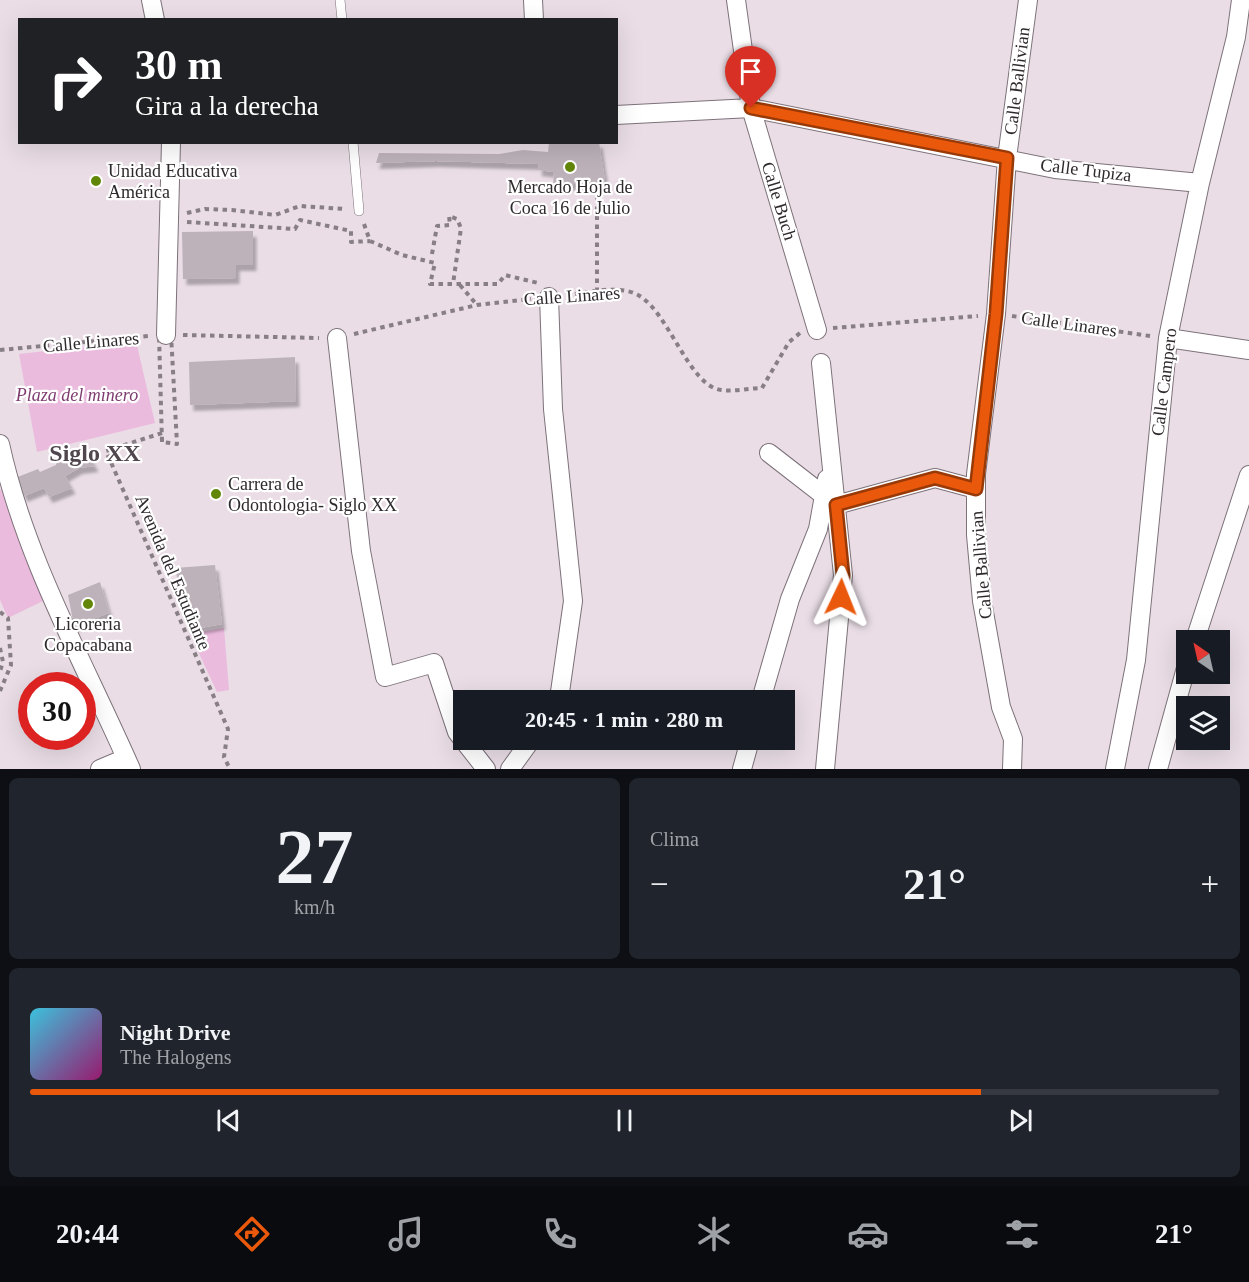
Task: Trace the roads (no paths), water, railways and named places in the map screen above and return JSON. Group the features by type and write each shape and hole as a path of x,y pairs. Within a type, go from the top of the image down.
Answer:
{"street":[{"path":"151,0 155,18"},
{"path":"532,0 534,18"},
{"name":"Calle Buch","path":"736,0 751,108 817,330"},
{"name":"Calle Ballivian","path":"1012,769 1013,739 1001,707 982,601 976,536 976,489 996,314 1007,158 1028,0"},
{"name":"Calle Campero","path":"1115,769 1136,660 1168,338 1200,183 1243,39 1241,0"},
{"name":"Calle Tupiza","path":"618,114 751,108 1055,169 1200,183"},
{"path":"165,335 171,144"},
{"path":"554,296 553,409 573,601 560,690"},
{"path":"337,338 361,551 385,677 434,663 457,732 486,769"},
{"path":"1168,338 1249,350"},
{"path":"822,363 831,453 830,500 843,575 825,769"},
{"path":"0,444 10,489 34,558 129,764 100,769"},
{"path":"769,453 830,500 935,478 976,489"},
{"path":"1198,630 1249,474"},
{"path":"764,690 790,599 830,500"},
{"path":"1158,769 1182,684"},
{"path":"510,769 524,750"},
{"path":"742,769 747,750"}],"lane":[{"path":"340,0 342,18"},
{"path":"354,144 359,211"}],"place":[{"name":"Mercado Hoja de Coca 16 de Julio","path":"570,167"},
{"name":"Unidad Educativa América","path":"96,181"},
{"name":"Carrera de Odontologia- Siglo XX","path":"216,494"},
{"name":"Licoreria Copacabana","path":"88,604"}],"district":[{"name":"Siglo XX","path":"95,453"}],"park label":[{"name":"Plaza del minero","path":"77,395"}]}
